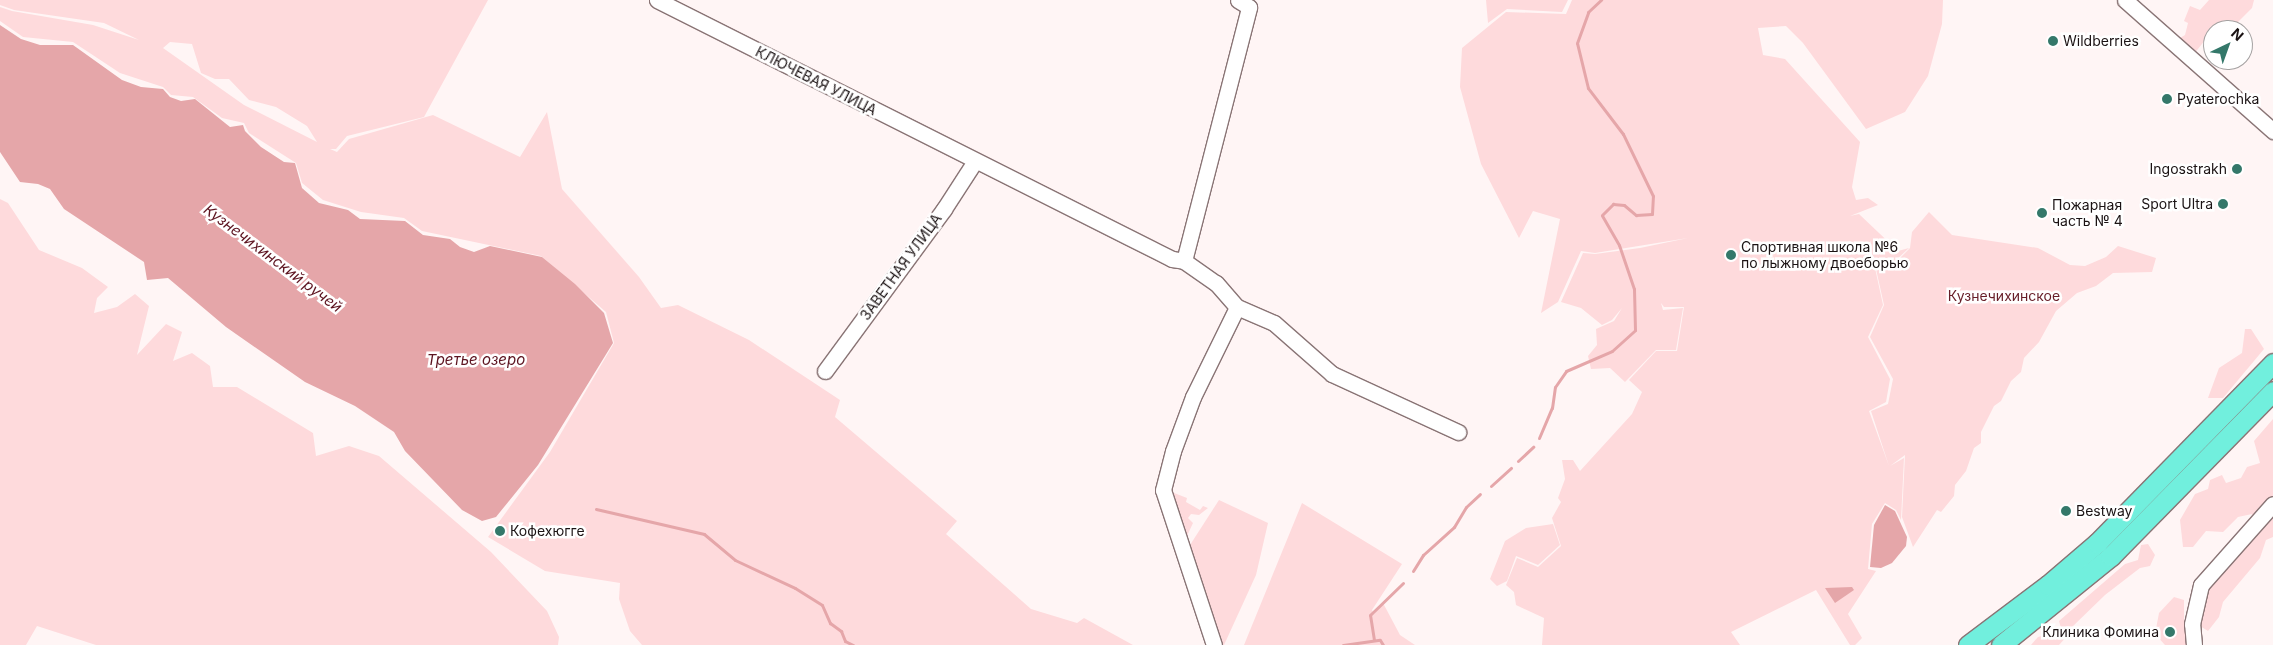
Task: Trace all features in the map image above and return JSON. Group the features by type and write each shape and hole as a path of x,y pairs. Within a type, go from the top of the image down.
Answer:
{"main road":[{"path":"1968,645 2048,585 2097,543 2273,363"},
{"path":"2001,645 2111,556 2273,391"}],"street":[{"name":"КЛЮЧЕВАЯ УЛИЦА","path":"657,0 975,161 1058,199 1172,259 1184,261 1216,282 1237,307"},
{"path":"1184,261 1249,7 1238,0"},
{"path":"2125,0 2273,131"},
{"name":"ЗАВЕТНАЯ УЛИЦА","path":"825,371 944,209 975,161"},
{"path":"1214,645 1163,490 1194,397 1237,307 1274,323 1332,374 1458,432"},
{"path":"2194,645 2192,624 2201,585 2273,504"}],"green space":[{"path":"0,0 488,0 424,117 347,136 336,149 330,149 337,152 349,139 433,115 520,157 547,112 562,189 639,277 661,308 678,305 749,340 840,400 835,417 957,521 946,534 1031,609 1077,623 1084,618 1133,645 642,645 630,631 619,599 620,583 545,571 488,537 550,452 614,343 606,312 541,256 422,231 404,218 361,212 323,200 302,183 296,163 249,133 244,123 222,118 193,97 171,95 163,87 120,73 73,42 23,37 0,21 0,7 12,11 93,25 139,40 104,23 14,10 0,5","holes":["170,42 192,44 201,73 215,79 229,79 249,100 276,107 307,126 317,142 244,105 163,48"]},
{"path":"1486,0 1568,0 1562,12 1507,9 1488,23"},
{"name":"Кузнечихинское","path":"1572,0 1943,0 1942,24 1928,76 1905,112 1866,129 1803,43 1786,26 1758,28 1763,55 1785,59 1860,142 1852,187 1856,200 1868,198 1878,205 1850,216 1859,214 1898,251 1909,248 1895,261 1875,268 1883,305 1868,337 1890,379 1886,402 1869,411 1889,466 1871,411 1888,404 1893,379 1870,337 1884,305 1876,269 1895,263 1910,248 1912,232 1929,212 1952,235 2038,248 2070,265 2085,266 2106,257 2118,246 2156,258 2152,272 2113,273 2096,286 2077,293 2056,311 2039,342 2024,358 2021,372 2011,381 2001,401 1994,406 1981,432 1981,443 1974,448 1966,471 1955,485 1954,496 1941,512 1937,510 1913,547 1902,517 1905,455 1890,466 1904,458 1901,520 1896,510 1885,503 1872,524 1868,569 1876,571 1848,614 1862,638 1855,645 1850,645 1816,590 1731,632 1740,645 1542,645 1544,618 1516,605 1514,592 1506,585 1517,558 1538,567 1561,546 1552,518 1561,502 1558,498 1565,479 1562,460 1573,460 1580,471 1632,414 1642,392 1629,380 1656,351 1677,351 1684,307 1664,307 1661,303 1663,310 1683,308 1676,350 1656,350 1625,382 1610,368 1591,369 1588,356 1597,345 1596,329 1614,321 1622,308 1612,320 1602,325 1581,308 1561,302 1583,253 1595,254 1640,248 1688,238 1595,253 1581,251 1558,302 1541,313 1560,219 1533,211 1519,238 1481,164 1460,87 1462,48 1506,12 1566,14"},
{"path":"2209,0 2254,0 2252,8 2240,20 2203,20 2203,43 2194,54 2180,38 2185,35 2188,23 2184,21 2190,6 2200,10"},
{"path":"0,199 8,203 39,250 82,268 108,287 97,298 94,313 117,307 135,294 149,306 137,355 166,324 182,332 173,361 192,353 210,366 213,387 237,387 313,433 316,456 349,446 379,456 491,552 547,611 559,637 558,645 96,645 37,626 26,645 0,645"},
{"path":"2245,329 2251,329 2264,349 2223,398 2208,398 2219,368 2242,353"},
{"path":"2273,419 2273,537 2266,540 2260,558 2223,602 2219,617 2208,631 2200,626 2201,593 2251,534 2252,514 2238,517 2223,532 2206,531 2193,547 2183,547 2180,520 2195,494 2208,489 2210,480 2222,475 2226,483 2241,478 2247,467 2260,463 2254,441"},
{"path":"1169,491 1187,498 1186,502 1200,510 1203,506 1208,508 1199,515 1191,514 1188,518 1193,523 1186,538"},
{"path":"1219,500 1268,523 1256,575 1224,645 1221,645 1190,545"},
{"path":"1302,503 1402,564 1372,610 1374,614 1383,603 1400,635 1415,645 1244,645"},
{"path":"1553,524 1560,545 1538,565 1516,556 1507,581 1497,586 1490,579 1505,541 1526,528"},
{"path":"2148,544 2155,555 2150,566 2140,568 2105,595 2071,628 2061,628 2059,621 2125,564 2138,560 2141,545"},
{"path":"2174,597 2184,600 2184,626 2191,636 2189,645 2165,645 2155,634 2159,613"},
{"path":"2056,632 2068,635 2059,645 2031,645 2038,637"}],"water":[{"name":"Третье озеро","path":"0,25 21,39 40,45 73,45 122,80 141,87 163,89 170,97 181,101 195,99 230,127 243,125 245,131 261,147 284,162 295,163 302,188 319,203 348,210 360,219 405,221 423,235 450,239 460,247 474,252 490,246 542,257 575,284 604,313 613,343 538,465 496,517 482,521 462,510 405,451 394,432 355,406 305,382 226,327 168,278 147,280 144,262 64,209 50,189 38,184 20,182 0,152"},
{"path":"1885,505 1895,511 1907,537 1906,546 1892,563 1881,568 1870,567 1874,525"},
{"path":"1852,587 1854,590 1835,603 1825,588"}],"waterway":[{"path":"1539,438 1552,408 1555,387 1566,371 1612,351 1635,330 1634,289 1619,245 1602,215 1613,204 1624,205 1636,215 1652,214 1653,196 1623,134 1588,88 1577,43 1588,12 1601,0"},
{"path":"1518,461 1533,447"},
{"path":"1491,486 1511,468"},
{"path":"1413,571 1423,555 1454,527 1466,507 1480,494"},
{"name":"Кузнечихинский ручей","path":"596,509 704,534 735,560 795,588 822,605 830,623 841,631 845,641 853,645"},
{"path":"1374,640 1370,615 1403,583"},
{"name":"Кузнечихинский ручей","path":"1343,645 1380,640 1383,645"}],"place":[{"name":"Wildberries","path":"2053,41"},
{"name":"Pyaterochka","path":"2167,99"},
{"name":"Ingosstrakh","path":"2237,169"},
{"name":"Sport Ultra","path":"2223,204"},
{"name":"Пожарная часть № 4","path":"2042,213"},
{"name":"Спортивная школа №6 по лыжному двоеборью","path":"1731,255"},
{"name":"Bestway","path":"2066,511"},
{"name":"Кофехюгге","path":"500,531"},
{"name":"Клиника Фомина","path":"2170,632"}]}
